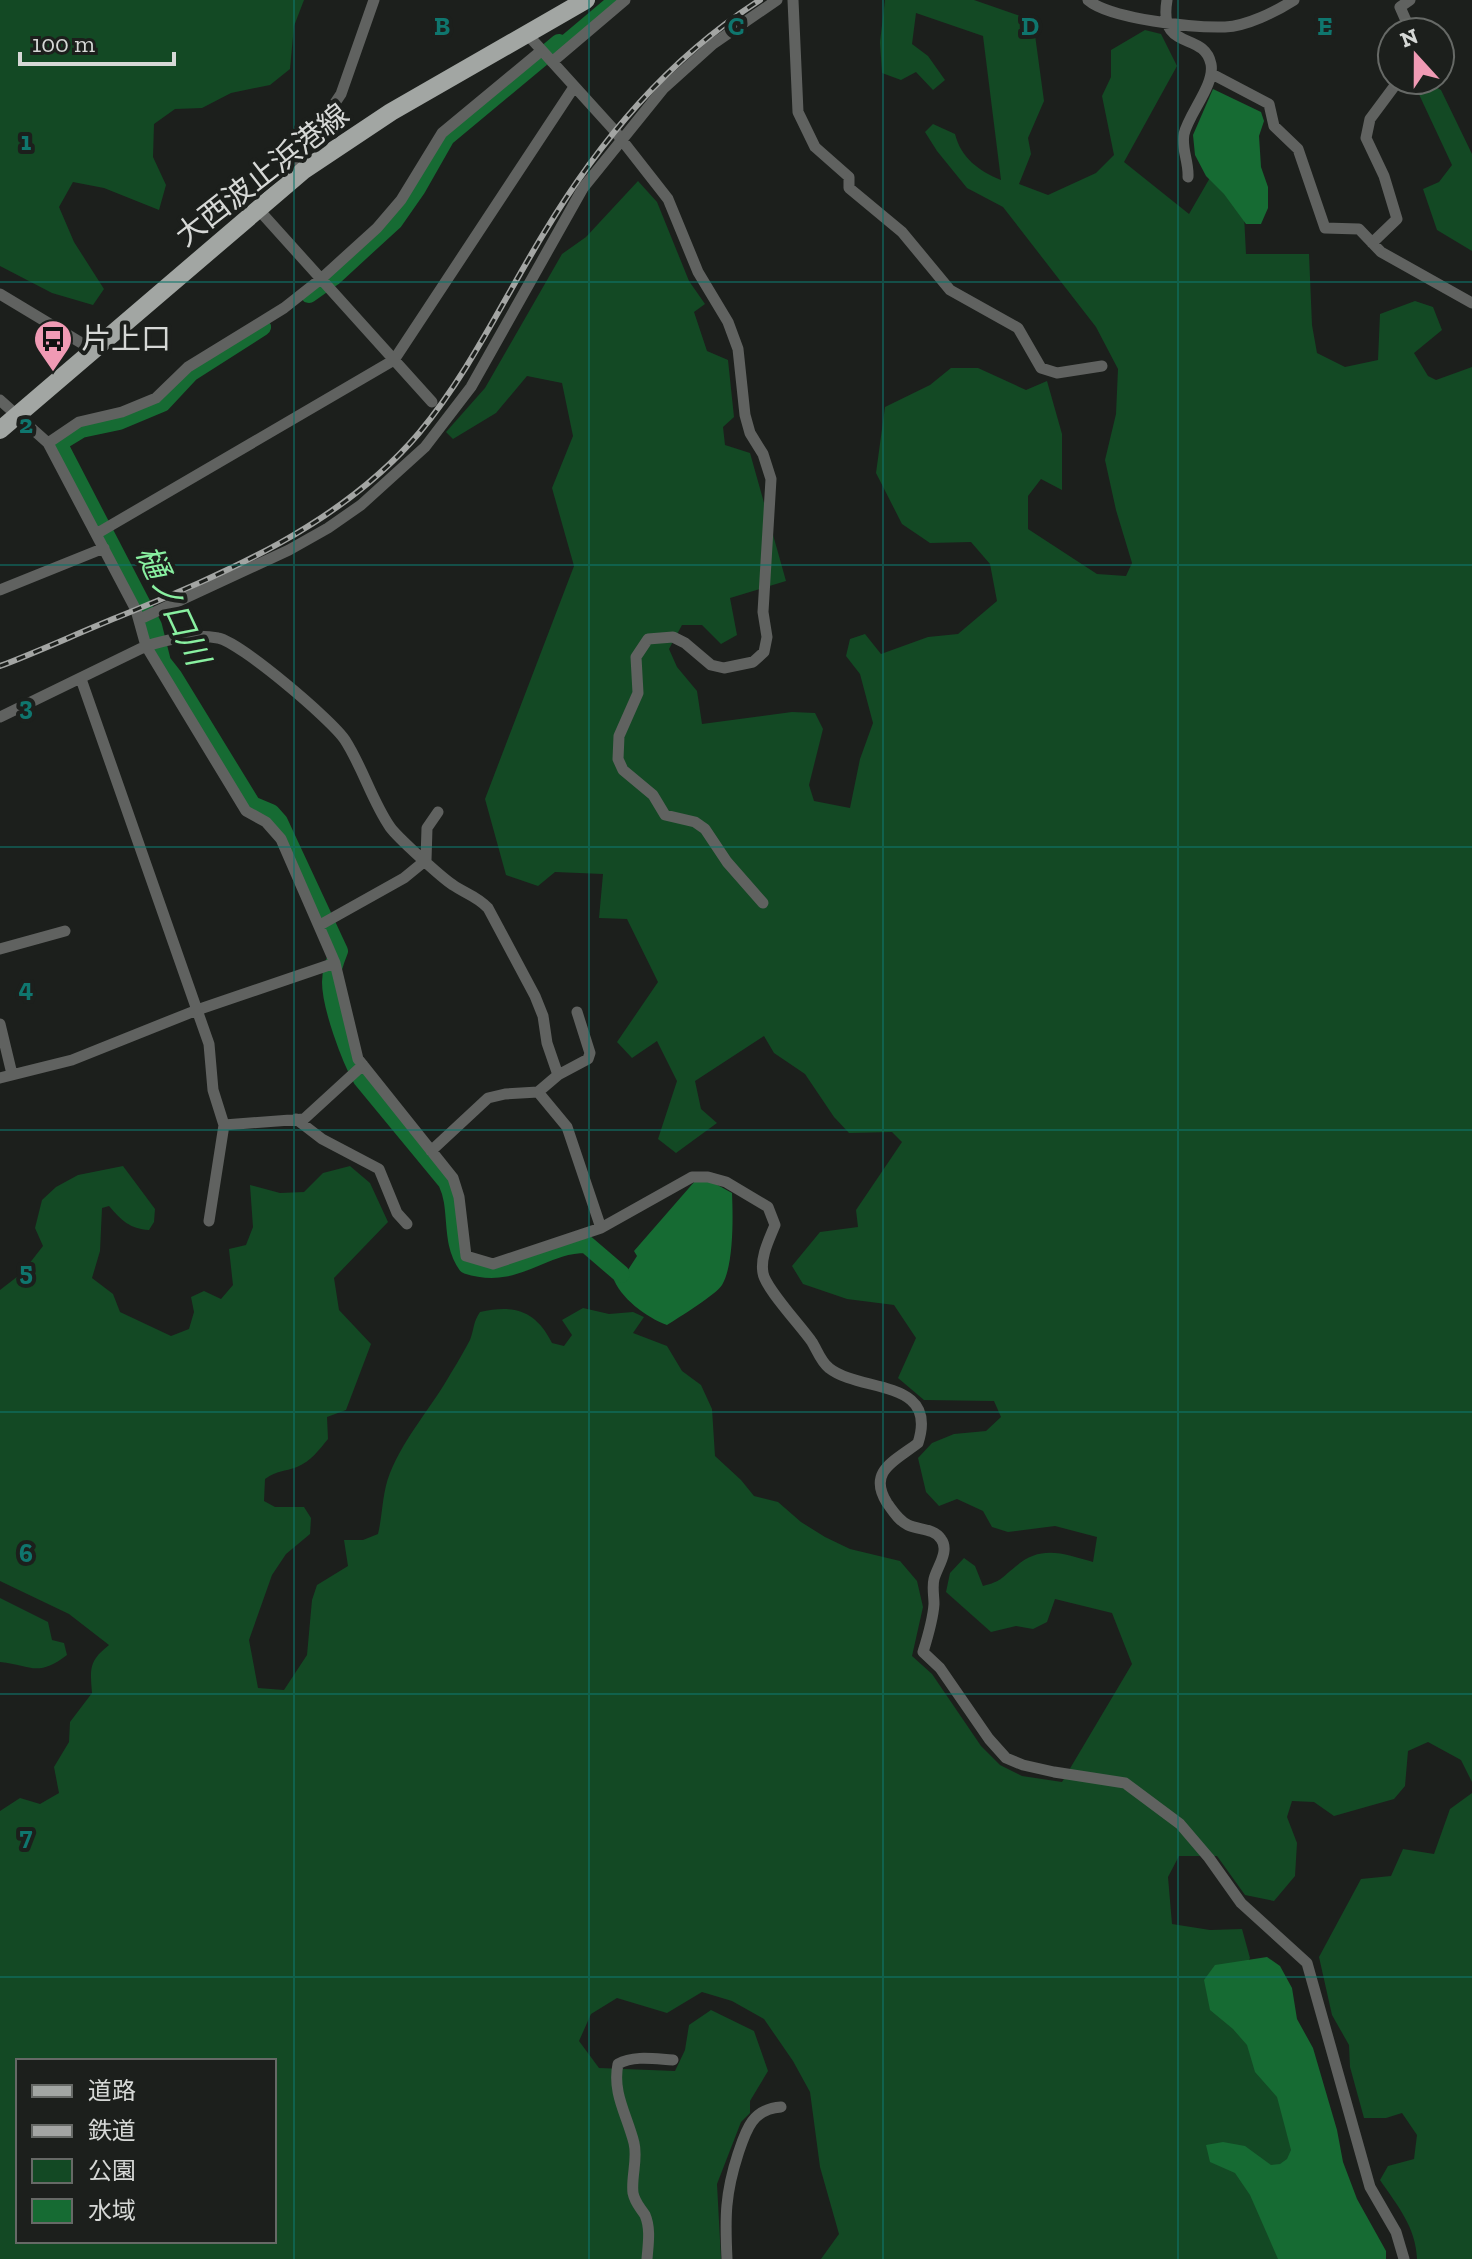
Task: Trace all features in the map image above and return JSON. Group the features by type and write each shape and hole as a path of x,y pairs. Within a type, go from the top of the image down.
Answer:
{"main road":[{"name":"大西波止浜港線","path":"0,430 304,170 391,112 527,34 573,3"}],"street":[{"path":"304,170 299,162 300,155 341,94 374,0"},
{"path":"552,62 625,0"},
{"path":"140,619 289,550 328,528 361,505 425,447 471,387 583,188 663,89 713,44 777,0"},
{"path":"793,0 798,112 815,147 849,177 849,188 902,232 950,290 1018,328 1041,368 1057,373 1102,366"},
{"path":"1088,0 1100,9 1166,23 1227,27 1294,0"},
{"path":"1167,0 1166,23 1172,33 1204,51 1211,62 1212,74 1184,133 1188,177"},
{"path":"1387,1 1405,3"},
{"path":"527,34 622,141 668,199 698,272 728,322 738,349 745,415 771,479 763,612 767,637 764,652 753,662 724,668 711,665 673,637 648,639 636,657 638,693 619,736 618,759 623,770 653,795 665,815 695,822 705,829 727,862 763,903"},
{"path":"48,443 79,422 122,412 156,398 188,367 284,308 322,278 377,228 401,200 442,133 541,51"},
{"path":"1212,74 1269,104 1274,126 1298,149 1325,228 1359,229 1381,252 1472,303"},
{"path":"96,534 394,360 574,87"},
{"path":"1372,243 1397,219 1384,176 1366,138 1370,119 1387,96"},
{"path":"258,209 432,402"},
{"path":"0,294 93,350"},
{"path":"0,400 48,443 140,619 146,646 246,811 266,822 281,839 335,963 358,1059 453,1178 459,1197 466,1256 493,1264 601,1228 692,1177 726,1182 768,1207 775,1225 766,1249 763,1275 823,1362 838,1373 899,1392 918,1409 921,1421 918,1443 884,1470 879,1477 879,1485 898,1518 908,1525 932,1532 941,1538 944,1546 934,1581 934,1604 923,1652 940,1668 989,1739 1006,1758 1054,1772 1125,1783 1180,1824 1241,1903 1307,1963 1370,2187 1396,2232 1404,2259"},
{"path":"0,590 104,548"},
{"path":"0,717 146,646 172,638 221,638 240,649 330,721 345,739 391,829 452,885 479,898 488,908 535,996 558,1075"},
{"path":"81,679 209,1044 213,1090 224,1125 209,1221"},
{"path":"320,925 404,878 426,860 427,828 438,812"},
{"path":"0,949 65,931"},
{"path":"0,1024 6,1076 72,1060 197,1010 335,963"},
{"path":"431,1151 488,1098 538,1092 558,1075 588,1059 590,1053 577,1012"},
{"path":"224,1125 304,1119 363,1065"},
{"path":"538,1092 567,1127 601,1228"},
{"path":"296,1119 322,1139 379,1169 397,1213 407,1224"},
{"path":"647,2259 648,2226 633,2190 635,2146 618,2099 616,2072 618,2064 624,2060 673,2060"},
{"path":"727,2259 727,2186 746,2129 756,2115 770,2108 781,2107"}],"green space":[{"path":"0,0 304,0 294,26 290,69 270,85 231,93 202,108 175,109 154,124 153,157 166,185 159,210 104,188 73,182 59,207 74,242 104,289 93,305 52,293 0,266"},
{"path":"885,0 974,0 1023,17 1035,35 1044,101 1028,138 1031,154 1019,184 1048,195 1096,173 1114,155 1102,96 1111,77 1111,50 1145,30 1161,34 1177,66 1124,162 1189,214 1211,176 1244,215 1246,254 1309,254 1312,325 1317,353 1345,367 1378,360 1380,314 1415,301 1433,307 1442,330 1414,353 1428,376 1436,380 1472,367 1472,1782 1461,1760 1428,1742 1408,1751 1405,1786 1394,1799 1334,1816 1314,1802 1292,1801 1287,1817 1297,1843 1295,1876 1274,1901 1245,1895 1217,1856 1179,1856 1168,1877 1172,1924 1210,1930 1242,1929 1250,1958 1234,1984 1288,2085 1299,2259 821,2259 839,2234 820,2167 810,2092 764,2019 732,2001 702,1992 667,2013 617,1998 591,2014 579,2041 599,2068 675,2071 685,2050 689,2025 711,2010 754,2031 768,2071 750,2101 750,2113 741,2122 717,2184 721,2259 0,2259 0,1811 20,1798 40,1804 59,1793 54,1767 69,1742 70,1722 92,1693 94,1661 109,1645 69,1614 0,1581 0,1290 22,1273 43,1246 35,1228 42,1200 56,1187 78,1175 123,1166 155,1209 154,1222 149,1230 126,1223 109,1206 102,1208 100,1251 92,1278 113,1294 120,1312 171,1336 189,1329 194,1312 191,1297 204,1291 221,1299 233,1285 229,1249 246,1245 253,1227 250,1185 280,1193 304,1192 323,1173 350,1166 370,1183 388,1222 334,1278 339,1310 371,1344 346,1410 327,1417 328,1439 311,1458 265,1479 264,1501 275,1507 304,1507 311,1518 310,1534 286,1554 272,1575 249,1640 258,1688 284,1690 307,1655 312,1600 317,1585 348,1566 344,1540 363,1540 378,1534 387,1481 396,1459 444,1386 470,1340 480,1312 503,1309 530,1316 552,1343 564,1346 572,1335 562,1320 583,1308 609,1314 633,1312 644,1317 633,1333 667,1346 682,1371 701,1385 712,1409 715,1456 754,1496 778,1502 801,1522 850,1549 900,1561 917,1581 923,1607 912,1656 932,1674 981,1746 1000,1765 1022,1776 1062,1782 1132,1664 1112,1613 1055,1599 1047,1622 1033,1629 1016,1626 991,1632 946,1592 950,1573 964,1558 975,1566 983,1586 994,1583 1025,1560 1043,1553 1093,1562 1097,1537 1055,1526 1008,1532 992,1527 983,1511 957,1499 939,1506 926,1492 918,1458 932,1443 954,1434 986,1431 1001,1417 994,1401 924,1400 898,1378 916,1338 894,1305 847,1299 803,1284 792,1266 820,1232 858,1227 856,1210 902,1142 892,1132 849,1133 834,1117 805,1074 774,1053 764,1036 695,1081 701,1109 717,1123 676,1153 658,1139 677,1081 657,1041 632,1058 617,1042 658,982 627,919 599,918 603,874 555,872 538,886 506,875 485,799 574,566 552,488 573,436 562,383 527,376 496,413 453,439 446,432 485,388 562,254 586,237 638,181 657,202 689,281 705,304 694,312 707,351 728,360 734,417 723,427 725,445 750,453 786,581 730,598 737,635 721,644 702,625 682,625 669,649 677,667 697,691 702,724 792,712 815,713 823,729 809,785 814,801 850,808 860,759 873,723 860,674 846,656 850,639 865,634 881,654 928,637 958,634 997,601 990,564 971,542 930,543 902,524 876,473 885,407 930,385 951,368 978,368 1026,390 1047,381 1062,434 1062,490 1041,479 1028,496 1028,529 1097,574 1126,576 1132,563 1105,460 1116,414 1118,369 1096,327 1003,207 967,188 925,132 933,124 955,134 972,163 1001,180 983,36 916,13 912,44 928,56 945,80 933,90 916,72 901,80 882,73 880,42"},
{"path":"1420,96 1444,96 1472,154 1472,251 1437,230 1423,189 1439,182 1452,165"},
{"path":"0,1598 48,1622 52,1640 64,1643 67,1655 41,1668 0,1662"},
{"path":"1472,1793 1472,2259 1417,2259 1409,2227 1380,2180 1388,2166 1414,2159 1417,2135 1402,2113 1386,2118 1364,2118 1350,2067 1349,2045 1332,2015 1319,1957 1361,1879 1391,1876 1403,1849 1434,1854 1450,1809"}],"water":[{"path":"604,0 622,0 554,56 547,48"},
{"path":"1213,89 1261,112 1264,121 1259,136 1261,167 1268,187 1268,208 1261,224 1246,224 1206,176 1195,155 1193,135"},
{"path":"695,1181 712,1182 732,1193 729,1265 719,1289 667,1325 635,1306 621,1292 613,1277 621,1269 626,1273 637,1256 634,1251"},
{"path":"1267,1957 1280,1966 1292,1988 1297,2019 1313,2048 1343,2162 1357,2199 1386,2251 1386,2259 1278,2259 1250,2195 1235,2173 1210,2162 1206,2145 1223,2142 1245,2146 1271,2165 1287,2159 1291,2150 1277,2097 1255,2072 1247,2045 1210,2010 1204,1980 1215,1965"}],"waterway":[{"name":"樋ノ口川","path":"309,294 333,277 394,221 446,137 559,43"},
{"name":"樋ノ口川","path":"262,327 190,373 162,403 119,421 81,429 58,443 153,626 162,662 252,805 271,813 279,822 339,951 332,974 332,992 352,1058 362,1079 447,1182 458,1245 467,1265 500,1268 555,1250 586,1244 621,1274"}],"railway":[{"path":"0,666 240,564 318,520 388,466 419,433 454,386 544,233 613,134 638,104 695,48 760,0"}],"place":[{"name":"片上口","path":"53,373"}]}
